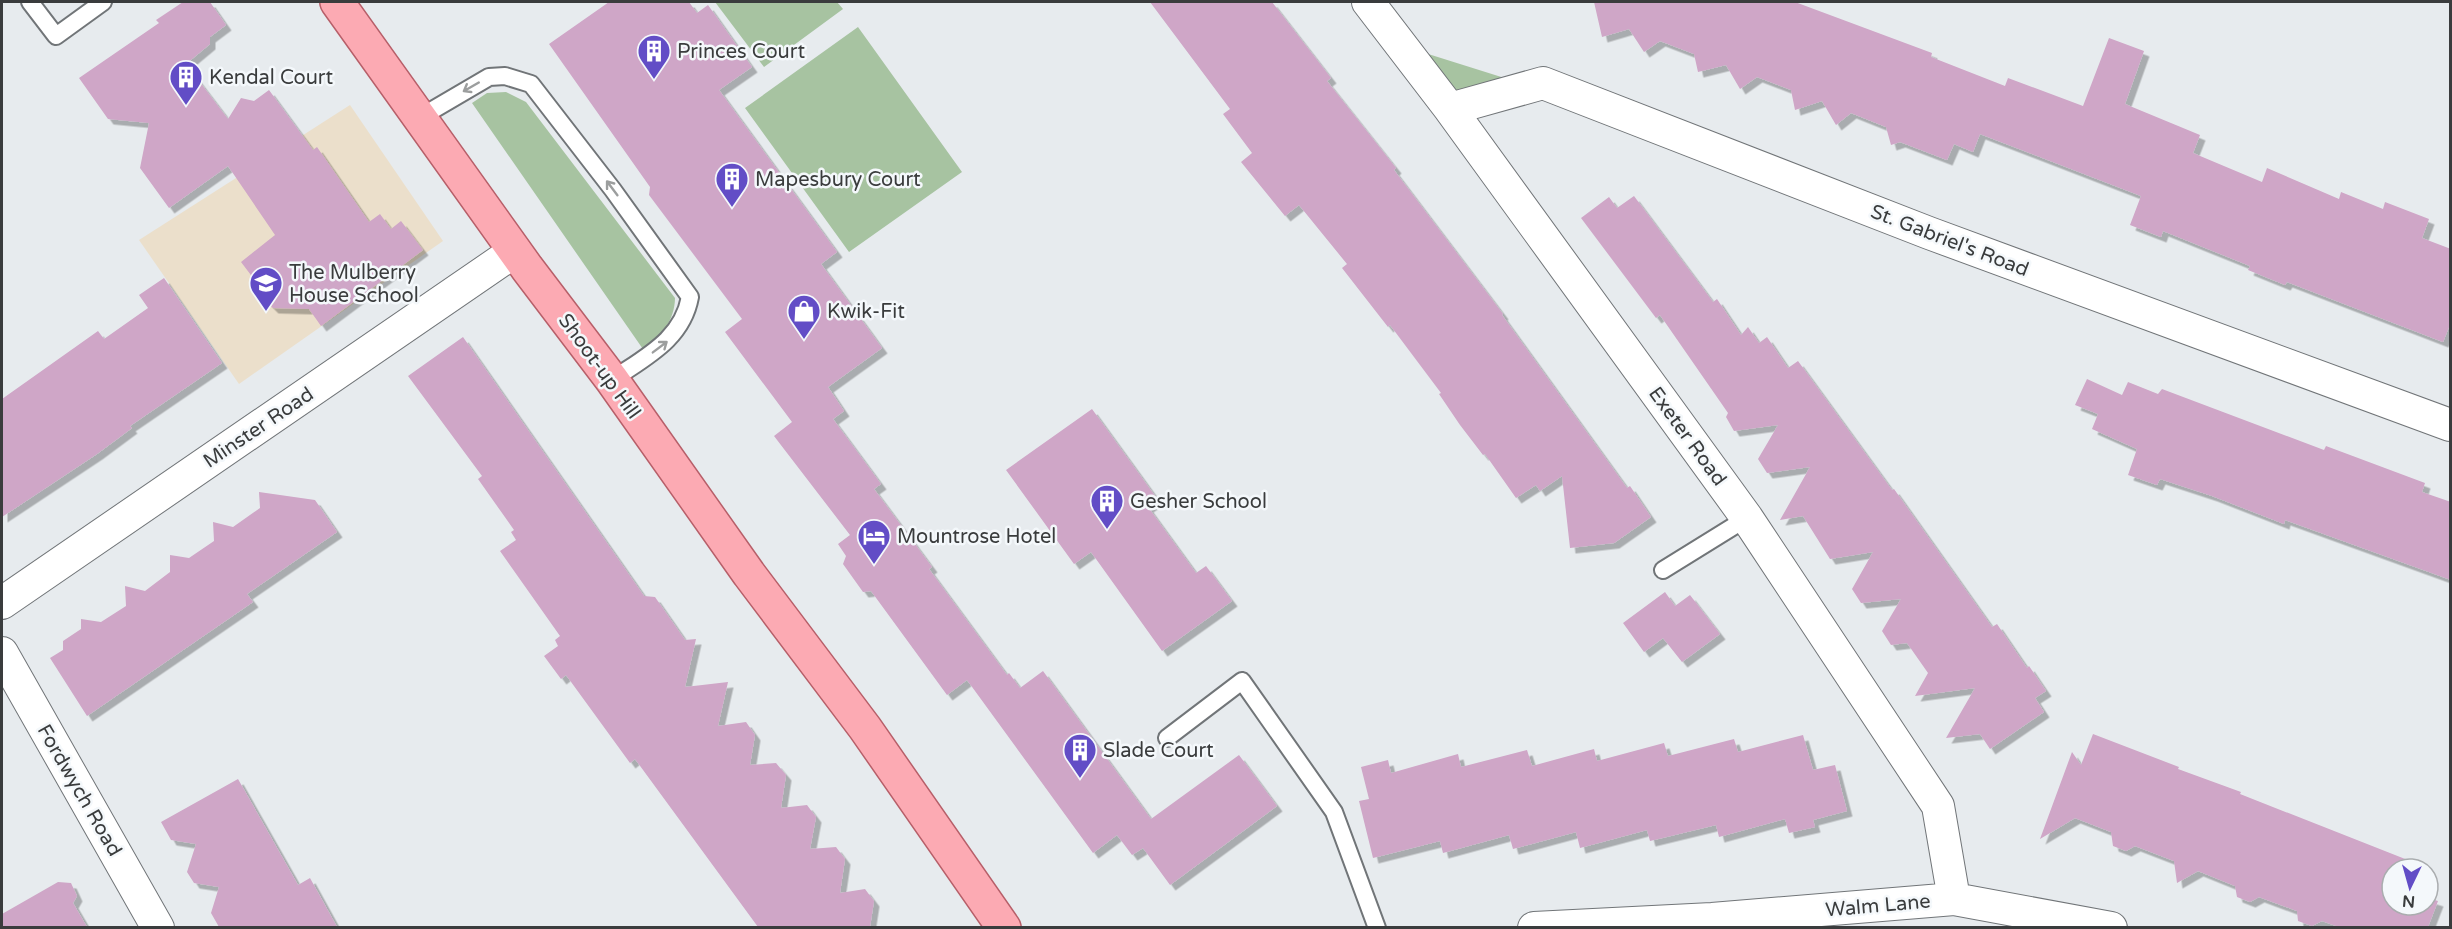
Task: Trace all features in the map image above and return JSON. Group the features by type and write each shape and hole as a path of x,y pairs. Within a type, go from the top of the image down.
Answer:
{"main road":[{"name":"Shoot-up Hill","path":"337,2 515,251 612,380 749,574 865,728 1004,927"}],"street":[{"name":"Exeter Road","path":"1368,2 1450,109 1747,518 1938,806 1954,898"},
{"name":"St. Gabriel's Road","path":"1450,109 1543,83 1940,237 2451,425"},
{"name":"Minster Road","path":"2,603 515,251"},
{"name":"Fordwych Road","path":"2,653 158,927"},
{"name":"Walm Lane","path":"1534,927 1712,923 1954,898 2111,927"}],"lane":[{"path":"30,2 56,36 103,2"},
{"path":"419,117 489,77 505,76 531,84 613,190 690,297 687,314 666,343 612,380"},
{"path":"1663,570 1747,518"},
{"path":"1167,738 1242,681 1334,813 1377,927"}],"shaded area":[{"name":"The Mulberry House School","path":"350,105 443,241 239,384 139,240"}],"green space":[{"path":"715,2 837,2 843,9 764,67"},
{"path":"858,27 962,172 849,252 745,108"},
{"path":"1425,53 1530,86 1464,105"},
{"path":"506,92 526,102 675,298 666,328 645,352 472,103 487,93"}],"building":[{"path":"183,2 210,2 226,25 210,37 210,44 186,64 228,119 241,98 254,101 269,90 313,150 317,147 369,222 380,214 391,229 401,221 423,250 321,326 309,309 273,308 262,297 263,291 241,262 275,235 228,166 169,208 140,168 149,123 108,119 79,78 159,23 156,20"},
{"path":"609,2 689,2 697,13 708,5 752,67 719,90 837,252 821,264 882,348 828,387 844,411 833,419 881,484 874,489 932,567 929,569 1007,675 1009,673 1020,688 1043,671 1151,819 1239,755 1277,806 1170,885 1143,848 1132,855 1117,835 1093,853 967,680 947,695 871,591 863,592 843,564 846,556 838,544 850,535 774,436 792,422 725,332 742,319 649,195 650,187 549,44"},
{"path":"1150,2 1272,2 1331,78 1327,81 1396,168 1394,170 1503,314 1627,488 1630,486 1651,517 1614,543 1570,548 1562,476 1540,491 1536,485 1516,498 1485,454 1483,455 1460,425 1439,394 1441,393 1390,325 1388,327 1342,268 1347,264 1299,205 1285,216 1241,162 1252,153 1223,114 1230,109"},
{"path":"1594,2 1795,2 1932,53 1931,57 2005,86 2008,78 2083,106 2109,38 2144,51 2125,104 2200,135 2193,153 2262,182 2267,168 2339,199 2341,192 2383,209 2385,202 2429,219 2422,238 2451,249 2451,322 2443,342 2287,282 2285,285 2248,270 2250,266 2163,231 2161,237 2130,225 2141,196 1980,134 1973,152 1954,144 1947,160 1900,142 1891,145 1886,127 1851,113 1836,125 1822,101 1795,110 1791,90 1757,77 1740,89 1726,65 1698,72 1694,54 1660,41 1644,52 1629,29 1602,37"},
{"path":"1634,196 1713,302 1717,299 1741,335 1748,327 1759,343 1767,337 1788,368 1798,361 1892,490 1894,489 1992,627 1997,624 2027,668 2029,666 2046,691 2035,698 2044,712 1990,749 1980,734 1946,738 1975,688 1915,696 1928,673 1907,643 1891,645 1882,631 1901,599 1861,603 1852,589 1873,552 1830,559 1803,516 1780,520 1810,467 1767,473 1758,459 1778,425 1734,431 1726,417 1728,413 1660,315 1656,318 1581,218 1609,197 1617,208"},
{"path":"164,278 222,363 130,426 132,428 97,454 2,517 2,399 98,331 104,339 148,308 139,295"},
{"path":"463,337 644,596 655,597 685,640 696,639 685,687 728,682 718,726 746,722 755,735 750,765 776,763 786,775 781,808 807,805 816,817 810,849 836,847 845,859 840,893 865,889 874,901 870,927 758,927 635,759 630,763 566,675 561,679 544,656 558,646 555,640 560,636 500,551 516,540 511,532 514,530 478,479 482,476 408,376"},
{"path":"2087,379 2122,395 2128,382 2158,394 2162,389 2324,450 2326,446 2425,483 2422,492 2451,502 2451,580 2285,520 2284,524 2160,479 2157,485 2128,475 2137,449 2092,429 2098,414 2075,405"},
{"name":"Gesher School","path":"1092,409 1158,500 1148,507 1196,573 1206,566 1232,601 1162,651 1091,552 1074,564 1006,470"},
{"path":"259,492 315,500 337,532 247,594 253,602 87,716 50,658 63,650 63,641 81,629 81,619 101,622 126,606 125,586 145,591 170,572 170,555 189,558 214,541 213,522 233,527 260,508"},
{"path":"1665,592 1675,606 1690,595 1720,634 1682,662 1663,638 1644,652 1623,623"},
{"path":"2093,734 2400,857 2380,857 2380,917 2432,917 2428,927 2339,927 2322,921 2312,926 2298,921 2297,911 2259,897 2250,902 2237,897 2235,886 2198,871 2177,883 2174,861 2135,846 2126,851 2113,846 2111,832 2075,818 2040,839 2072,752 2081,765"},
{"path":"1803,735 1813,770 1835,765 1847,811 1813,820 1815,827 1789,833 1785,819 1719,837 1716,825 1650,841 1647,830 1580,848 1576,832 1513,849 1509,835 1443,853 1440,841 1373,858 1359,801 1369,799 1361,767 1388,760 1391,773 1458,754 1461,767 1527,750 1532,766 1594,749 1597,761 1664,743 1668,756 1734,739 1738,752"},
{"path":"238,779 298,885 310,878 337,927 219,927 211,913 219,887 194,883 187,872 196,844 171,840 161,822"},
{"path":"58,882 71,883 77,896 73,903 87,927 2,927 2,914"}],"place":[{"name":"Princes Court","path":"654,80"},
{"name":"Kendal Court","path":"186,106"},
{"name":"Mapesbury Court","path":"732,208"},
{"name":"The Mulberry House School","path":"266,312"},
{"name":"Kwik-Fit","path":"804,340"},
{"name":"Gesher School","path":"1107,530"},
{"name":"Mountrose Hotel","path":"874,565"},
{"name":"Slade Court","path":"1080,779"}]}
